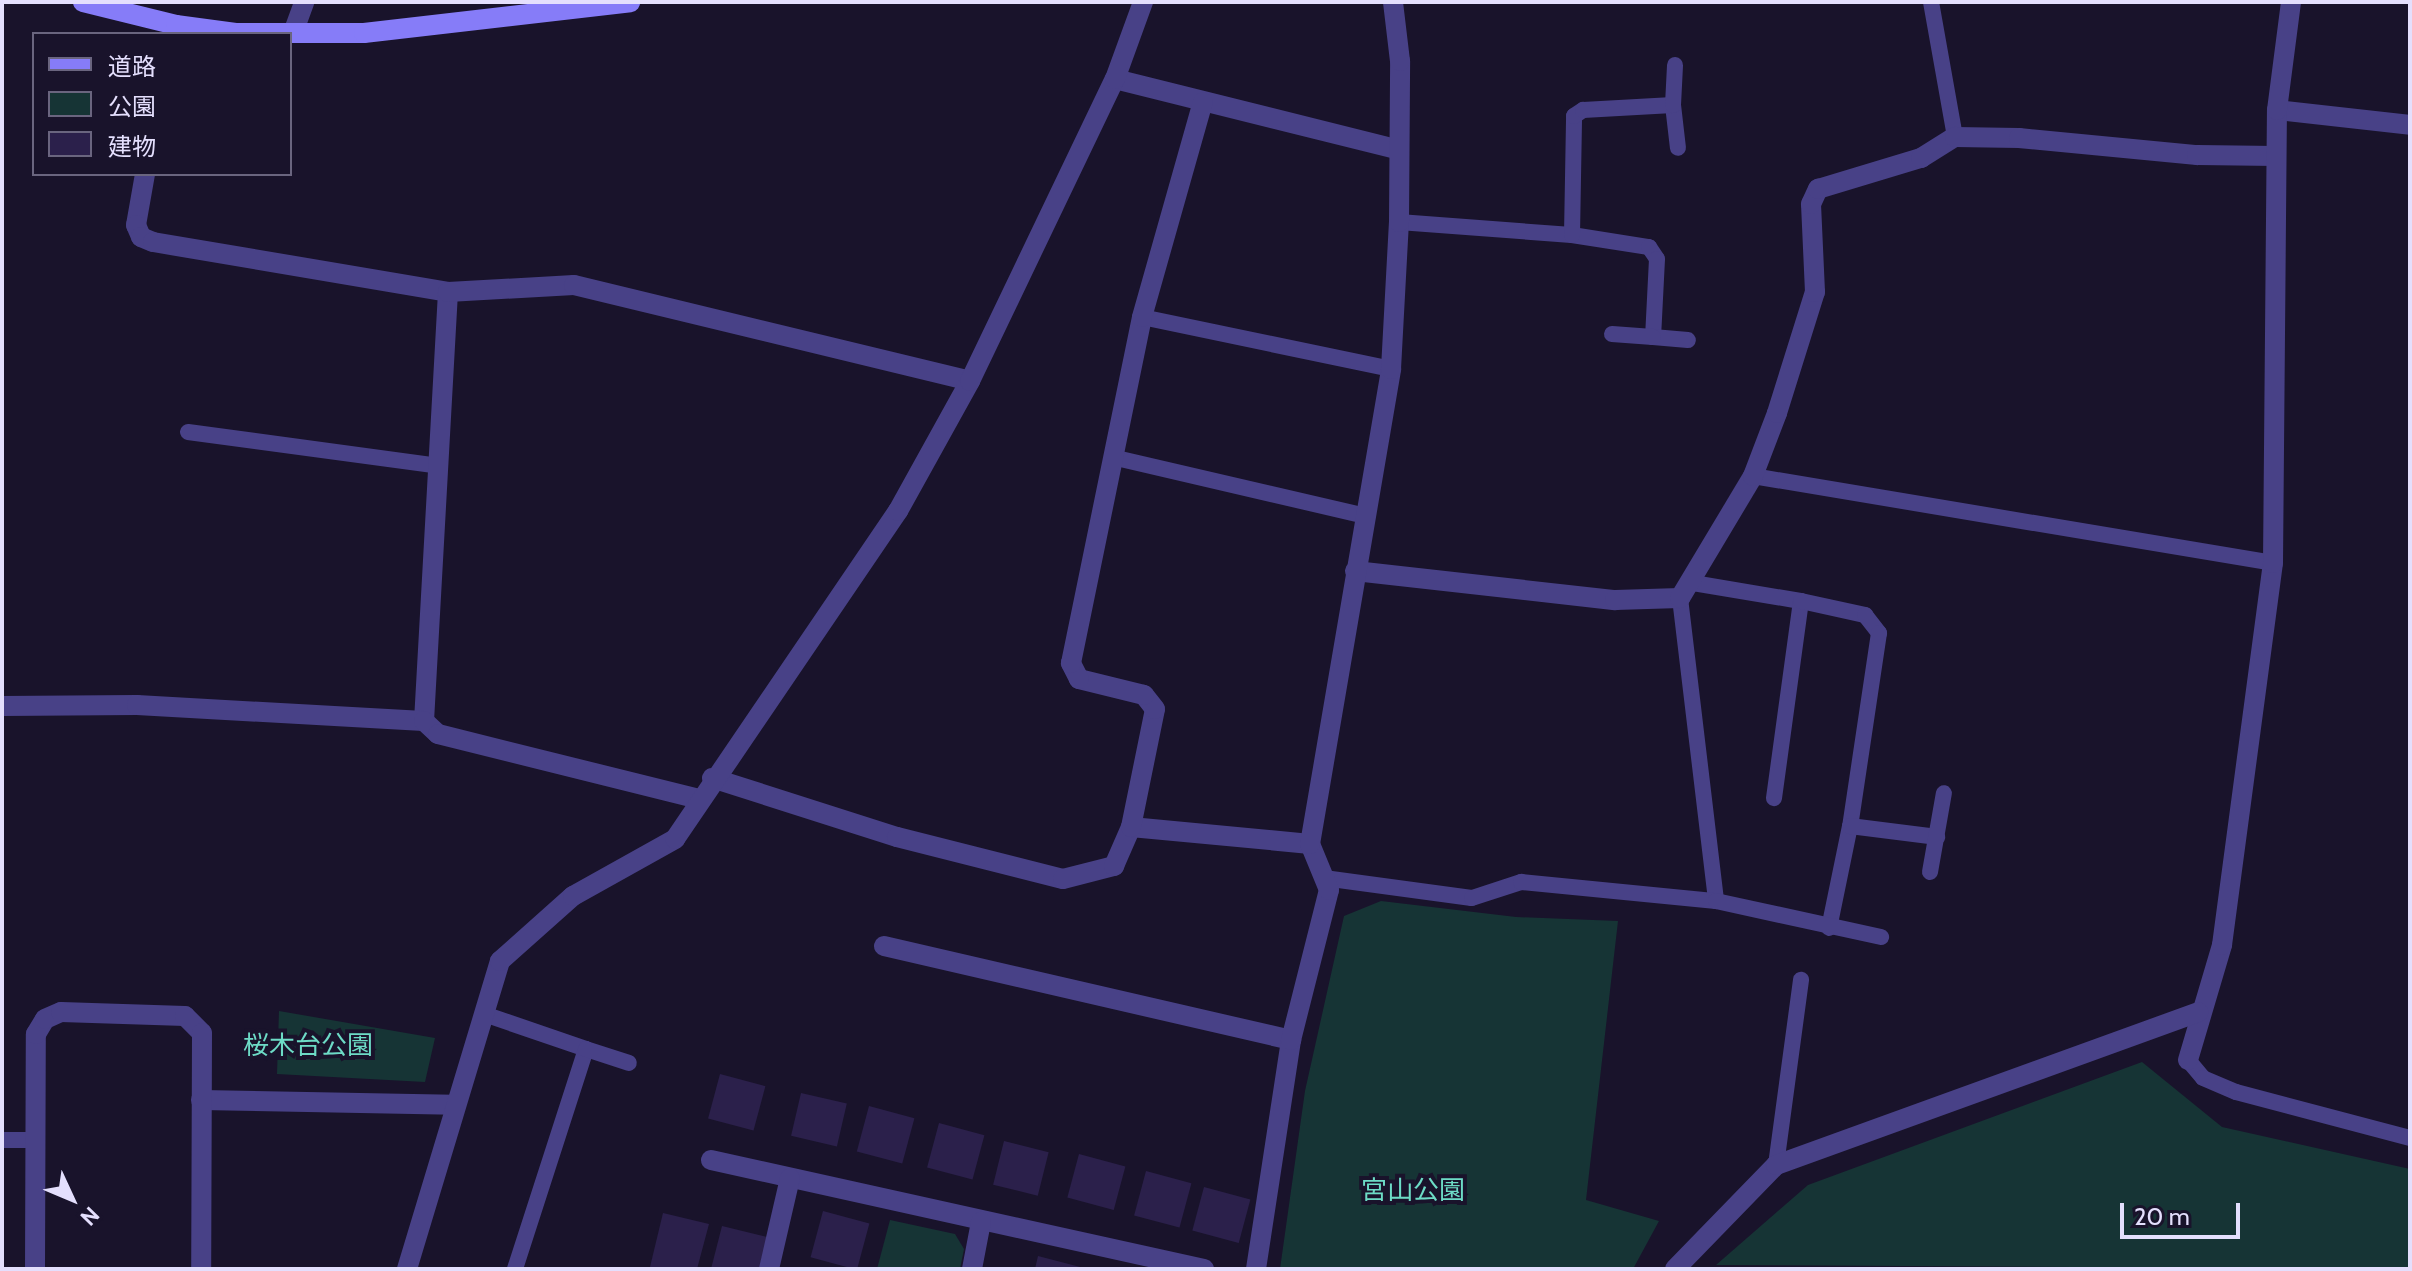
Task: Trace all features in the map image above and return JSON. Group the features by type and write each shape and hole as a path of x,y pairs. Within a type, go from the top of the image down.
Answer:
{"main road":[{"path":"83,2 175,30 216,32"},
{"path":"293,33 364,33 630,2"}],"street":[{"path":"293,33 304,2"},
{"path":"412,1268 453,1105 500,961 573,896 675,839 712,778 898,511 970,381 1115,79 1143,2"},
{"path":"1256,1269 1291,1040 1329,890 1310,844 1391,369 1399,222 1396,149 1400,61 1393,2"},
{"path":"2188,1060 2198,1012 2222,945 2273,563 2277,110 2291,2"},
{"path":"1115,79 1396,149"},
{"path":"712,778 897,837 1063,879 1114,866 1131,827 1155,709 1144,695 1079,679 1071,663 1142,317 1203,102"},
{"path":"2277,110 2410,125"},
{"path":"1355,571 1615,600 1686,590 1753,476 1815,292 1813,196 1818,189 1921,158 1955,137 2019,138 2197,155 2276,156"},
{"path":"145,176 136,225 141,237 153,242 448,292 574,285 970,381"},
{"path":"424,721 448,292"},
{"path":"2,706 137,705 424,721 438,734 699,799"},
{"path":"1131,827 1310,844"},
{"path":"884,946 1291,1040"},
{"path":"35,1269 36,1034 45,1019 61,1012 185,1016 195,1021 202,1033 201,1269"},
{"path":"1675,1269 1776,1165 2198,1012"},
{"path":"201,1100 453,1105"},
{"path":"711,1160 1204,1269"},
{"path":"769,1269 790,1178"},
{"path":"972,1269 981,1222"}],"lane":[{"path":"1931,2 1955,137"},
{"path":"1675,65 1673,105 1678,148"},
{"path":"1572,235 1574,116 1583,110 1673,105"},
{"path":"1399,222 1572,235 1649,247 1657,259 1653,337"},
{"path":"1142,317 1391,369"},
{"path":"1612,334 1688,340"},
{"path":"188,432 439,466"},
{"path":"1112,457 1366,516"},
{"path":"1753,476 2273,563"},
{"path":"1716,901 1686,590 1801,601 1865,615 1879,633 1850,826 1829,928"},
{"path":"1774,798 1801,601"},
{"path":"1930,872 1944,793"},
{"path":"1850,826 1937,837"},
{"path":"1324,878 1472,898 1521,882 1716,901 1881,937"},
{"path":"1776,1165 1801,980"},
{"path":"484,1014 629,1063"},
{"path":"515,1269 586,1049"},
{"path":"2188,1060 2203,1078 2236,1092 2299,1113 2410,1138"},
{"path":"2,1140 34,1140"}],"green space":[{"name":"宮山公園","path":"1381,901 1516,917 1618,921 1586,1200 1659,1221 1633,1269 1280,1269 1305,1091 1344,916"},
{"name":"桜木台公園","path":"279,1011 435,1038 425,1082 277,1074"},
{"path":"2142,1062 2222,1127 2410,1169 2410,1269 1716,1265 1808,1185"},
{"path":"890,1220 955,1234 964,1249 960,1269 877,1269"}],"building":[{"path":"720,1074 765,1086 753,1131 708,1118"},
{"path":"801,1093 847,1104 837,1146 791,1136"},
{"path":"869,1106 914,1118 902,1164 857,1151"},
{"path":"939,1123 984,1135 972,1180 927,1167"},
{"path":"1004,1141 1049,1152 1038,1196 993,1185"},
{"path":"1079,1154 1125,1166 1114,1210 1067,1197"},
{"path":"1146,1171 1191,1183 1179,1228 1134,1215"},
{"path":"1204,1187 1250,1199 1239,1243 1192,1230"},
{"path":"823,1211 869,1223 857,1269 811,1257"},
{"path":"663,1213 709,1224 697,1269 650,1267"},
{"path":"722,1226 767,1237 759,1269 711,1269"},
{"path":"1038,1256 1084,1268 1084,1269 1035,1269"}]}
